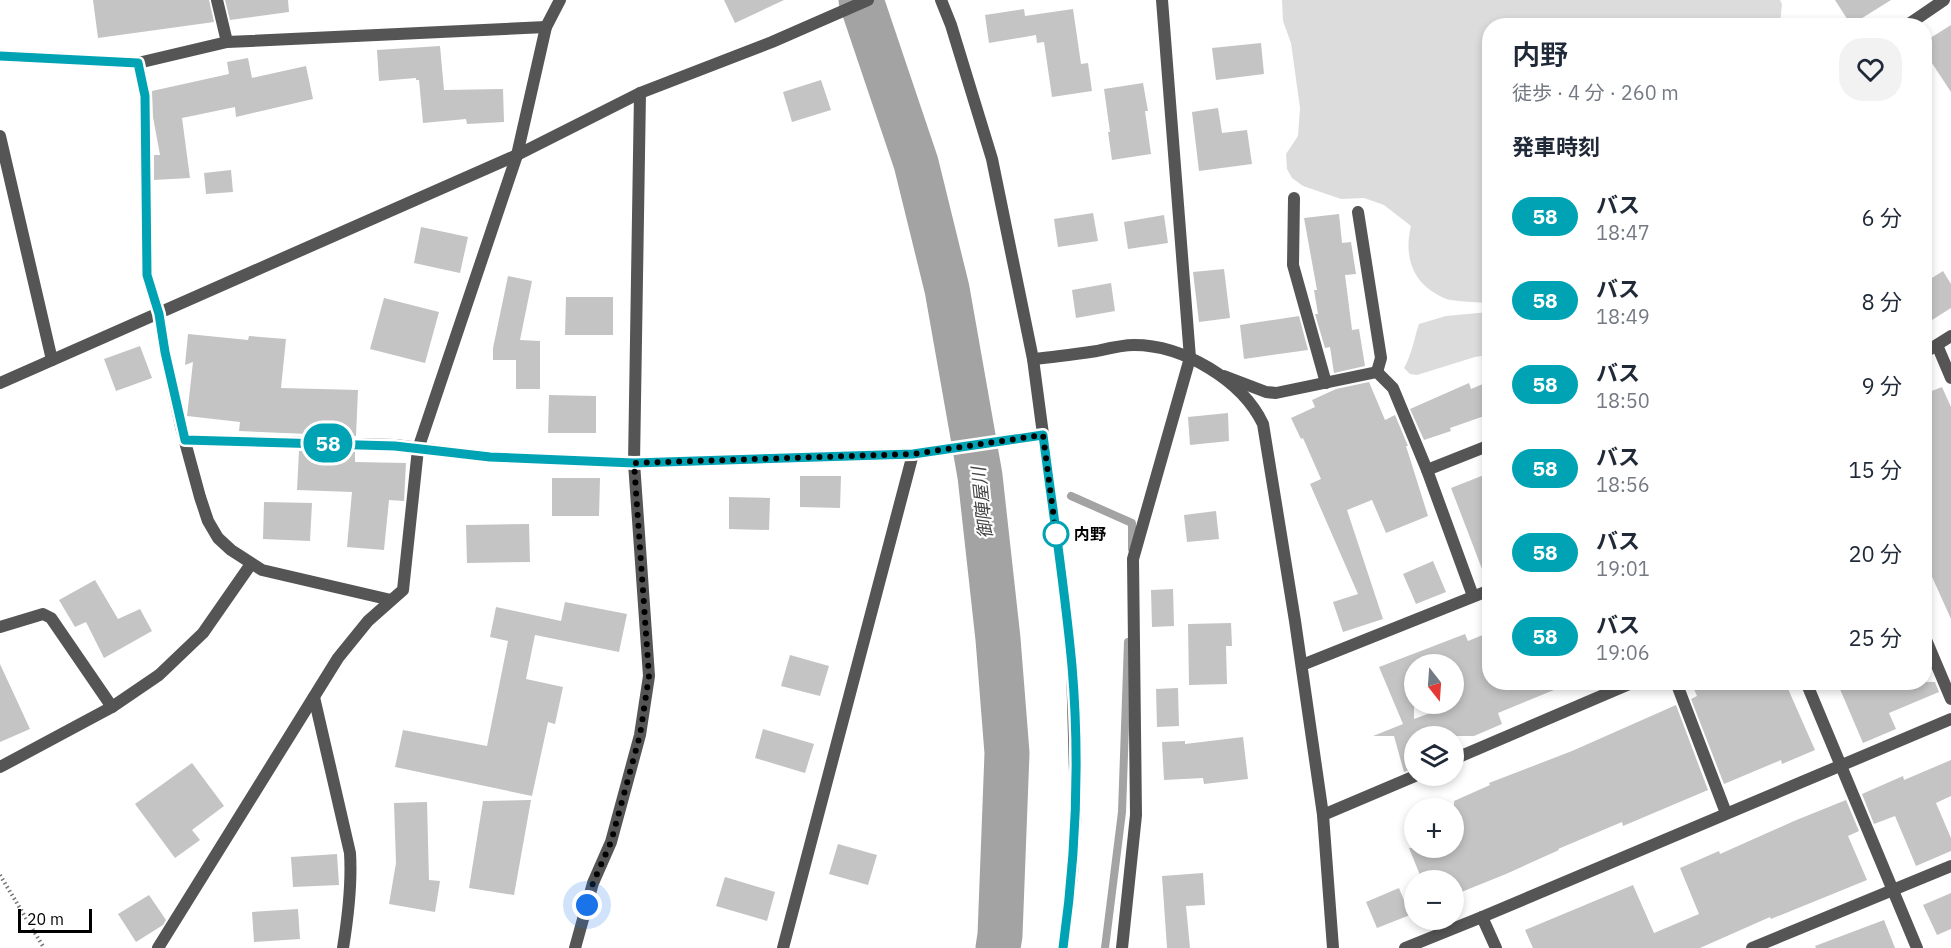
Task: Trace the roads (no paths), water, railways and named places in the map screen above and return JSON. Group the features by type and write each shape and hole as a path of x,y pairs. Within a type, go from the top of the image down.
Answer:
{"street":[{"path":"217,0 227,42"},
{"path":"158,948 338,658 368,621 403,591 418,449 517,155 546,27 560,0"},
{"path":"0,383 517,155 640,93 772,42 868,0"},
{"path":"941,0 951,25 992,159 1033,359 1065,600 1072,666 1076,809 1072,874 1063,948"},
{"path":"1122,948 1136,814 1133,559 1190,358 1162,0"},
{"path":"1918,18 1944,0"},
{"path":"0,56 138,63 227,42 546,27"},
{"path":"138,63 145,96 147,275 159,314 165,352 185,440 208,521 218,538 262,570 391,600"},
{"path":"575,948 593,883 611,842 640,735 649,676 634,463 640,93"},
{"path":"0,136 52,360"},
{"path":"1294,198 1293,265 1326,383"},
{"path":"1358,212 1381,358 1377,372"},
{"path":"1932,348 1951,336"},
{"path":"1033,359 1134,345 1153,347 1190,358 1222,376 1266,392 1276,393 1377,372"},
{"path":"1937,345 1951,378"},
{"path":"1377,372 1393,387 1427,470 1473,596"},
{"path":"1222,376 1250,402 1263,424 1302,665 1323,815 1333,948"},
{"path":"185,440 371,445 490,457 634,463 913,454 1043,435"},
{"path":"1427,470 1482,448"},
{"path":"783,948 913,454"},
{"path":"0,767 112,706 159,675 202,633 251,564"},
{"path":"1302,665 1482,593"},
{"path":"0,627 42,614 51,618 112,706"},
{"path":"1932,654 1951,699"},
{"path":"1464,755 1615,690"},
{"path":"1680,690 1726,813"},
{"path":"1809,690 1917,948"},
{"path":"314,697 350,853 348,919 343,948"},
{"path":"1405,948 1482,918 1951,718"},
{"path":"1323,815 1404,781"},
{"path":"1752,948 1951,866"},
{"path":"1482,918 1496,948"}],"waterway":[{"name":"御陣屋川","path":"861,0 916,163 947,289 980,476 998,639 1007,753 998,948"},
{"path":"1071,496 1132,523 1132,549"},
{"path":"1105,948 1122,812 1128,642"}],"place":[{"name":"内野","path":"1056,534"}]}
